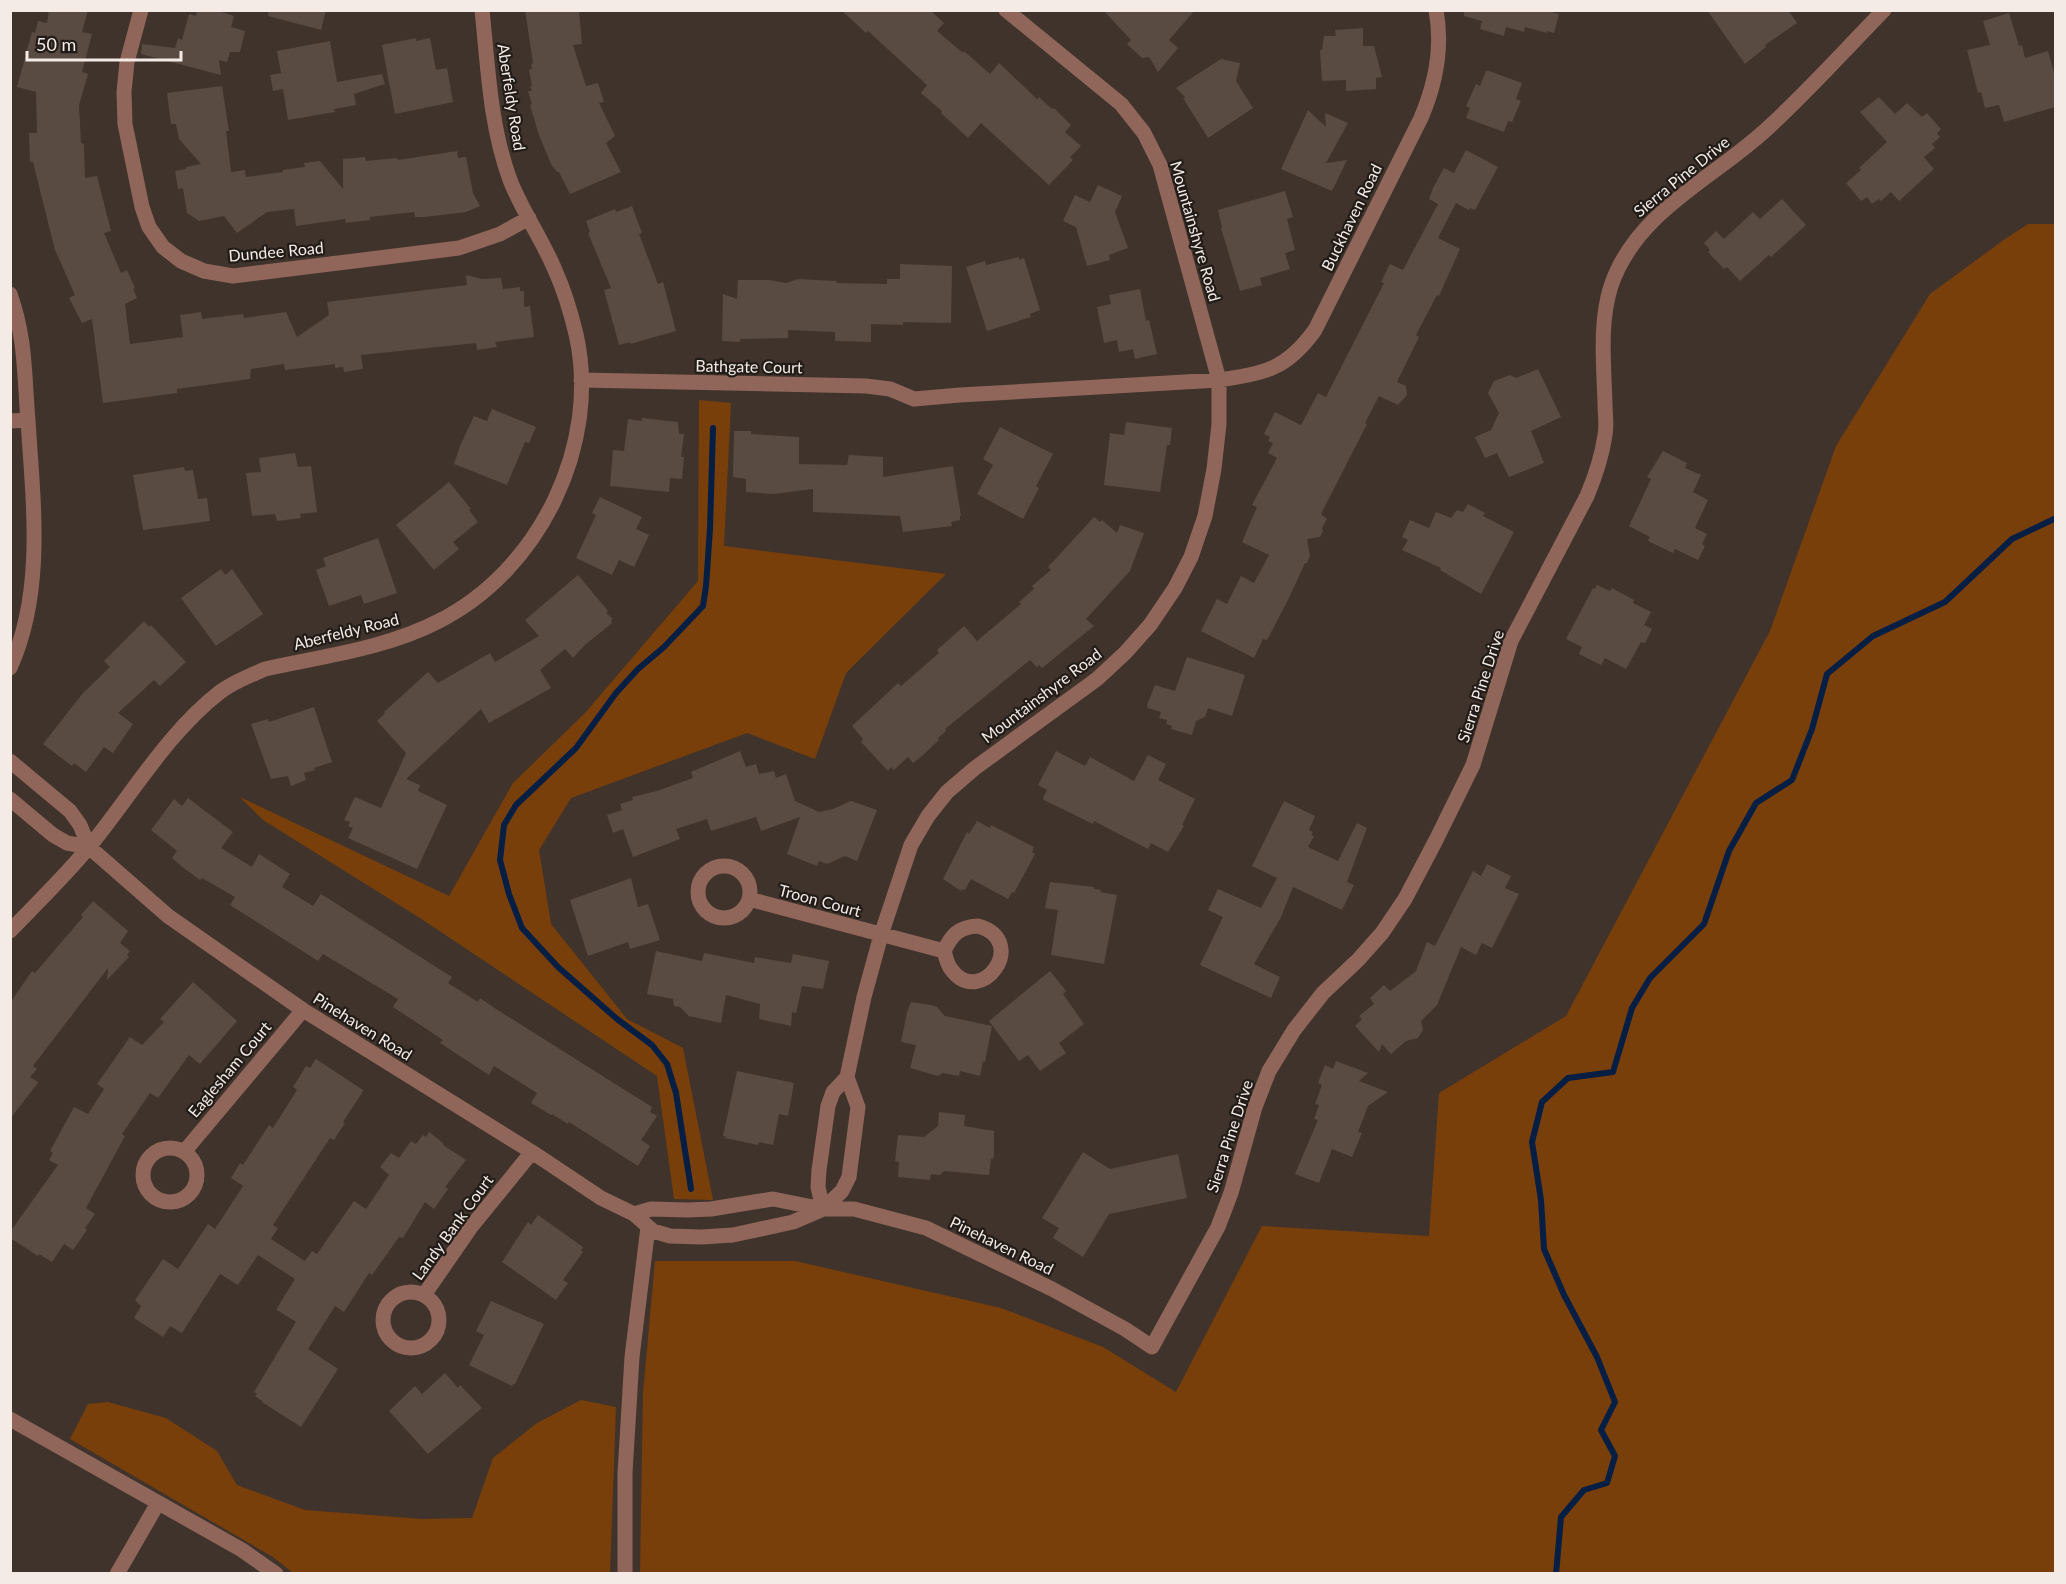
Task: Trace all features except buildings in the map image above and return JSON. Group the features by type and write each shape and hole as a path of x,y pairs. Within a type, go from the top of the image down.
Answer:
{"street":[{"name":"Dundee Road","path":"141,10 128,62 124,92 125,123 142,207 149,227 164,247 181,261 204,271 233,276 459,248 500,234 529,218"},
{"name":"Aberfeldy Road","path":"10,931 89,847 171,741 221,691 265,669 395,641 440,621 480,595 512,564 532,539 568,471 582,401 579,352 568,306 555,270 511,183 500,146 489,83 482,10"},
{"name":"Mountainshyre Road","path":"823,1209 818,1187 828,1106 833,1092 847,1077 855,1032 881,935 911,845 928,816 947,792 975,768 1097,679 1150,625 1175,588 1191,558 1205,516 1214,469 1219,424 1219,380 1160,165 1144,133 1121,104 1006,10"},
{"name":"Buckhaven Road","path":"914,399 1219,380 1274,369 1302,348 1315,330 1430,97 1439,46 1436,10"},
{"name":"Sierra Pine Drive","path":"1152,1347 1218,1227 1231,1193 1255,1107 1269,1071 1294,1030 1323,993 1364,954 1382,933 1405,899 1473,765 1511,641 1587,496 1597,471 1605,434 1605,314 1611,287 1622,260 1641,232 1666,208 1769,127 1884,10"},
{"path":"10,294 18,316 25,356 32,462 33,547 32,589 26,623 18,651 10,668"},
{"name":"Bathgate Court","path":"581,380 866,386 890,389 914,399"},
{"path":"10,422 28,420"},
{"name":"Pinehaven Road","path":"10,761 70,810 80,825 89,847 168,916 303,1010 532,1152 601,1198 634,1214 653,1231 670,1236 733,1235 793,1222 823,1209"},
{"name":"Pinehaven Road","path":"10,799 53,835 67,843 89,847"},
{"name":"Troon Court","path":"749,899 944,951"},
{"name":"Eaglesham Court","path":"184,1152 303,1010"},
{"path":"823,1209 842,1191 849,1177 858,1107 847,1077"},
{"name":"Landy Bank Court","path":"424,1295 471,1227 532,1152"},
{"name":"Pinehaven Road","path":"634,1214 651,1209 711,1209 773,1199 823,1209 854,1209 926,1228 1061,1294 1125,1329 1152,1347"},
{"path":"625,1574 625,1473 632,1357 648,1227"},
{"path":"10,1419 242,1550 276,1574"},
{"path":"117,1574 158,1503"}],"shaded area":[{"path":"2028,224 2056,224 2055,1573 640,1573 643,1393 655,1261 795,1261 1001,1308 1103,1347 1176,1392 1262,1226 1429,1236 1439,1093 1566,1016 1770,631 1836,446 1930,294"},
{"path":"699,400 731,403 724,546 946,574 846,673 815,759 747,733 571,798 539,850 551,924 627,1019 683,1048 713,1200 674,1199 657,1076 420,918 263,820 240,797 449,896 513,783 585,713 698,581"},
{"path":"581,1400 616,1407 610,1573 293,1573 273,1557 70,1439 88,1404 108,1402 166,1418 217,1451 237,1485 305,1510 422,1519 472,1518 493,1458 537,1423"}],"waterway":[{"path":"691,1189 676,1093 667,1064 652,1045 617,1019 558,967 522,928 509,894 500,860 504,825 516,805 576,748 616,693 703,606 710,529 713,428"},
{"path":"1556,1574 1561,1517 1584,1490 1607,1483 1615,1456 1601,1430 1615,1402 1597,1357 1564,1295 1544,1249 1541,1200 1532,1142 1542,1102 1568,1078 1613,1072 1632,1008 1650,978 1704,924 1729,851 1756,803 1792,780 1812,729 1827,674 1873,636 1945,602 2012,539 2056,518"}]}
